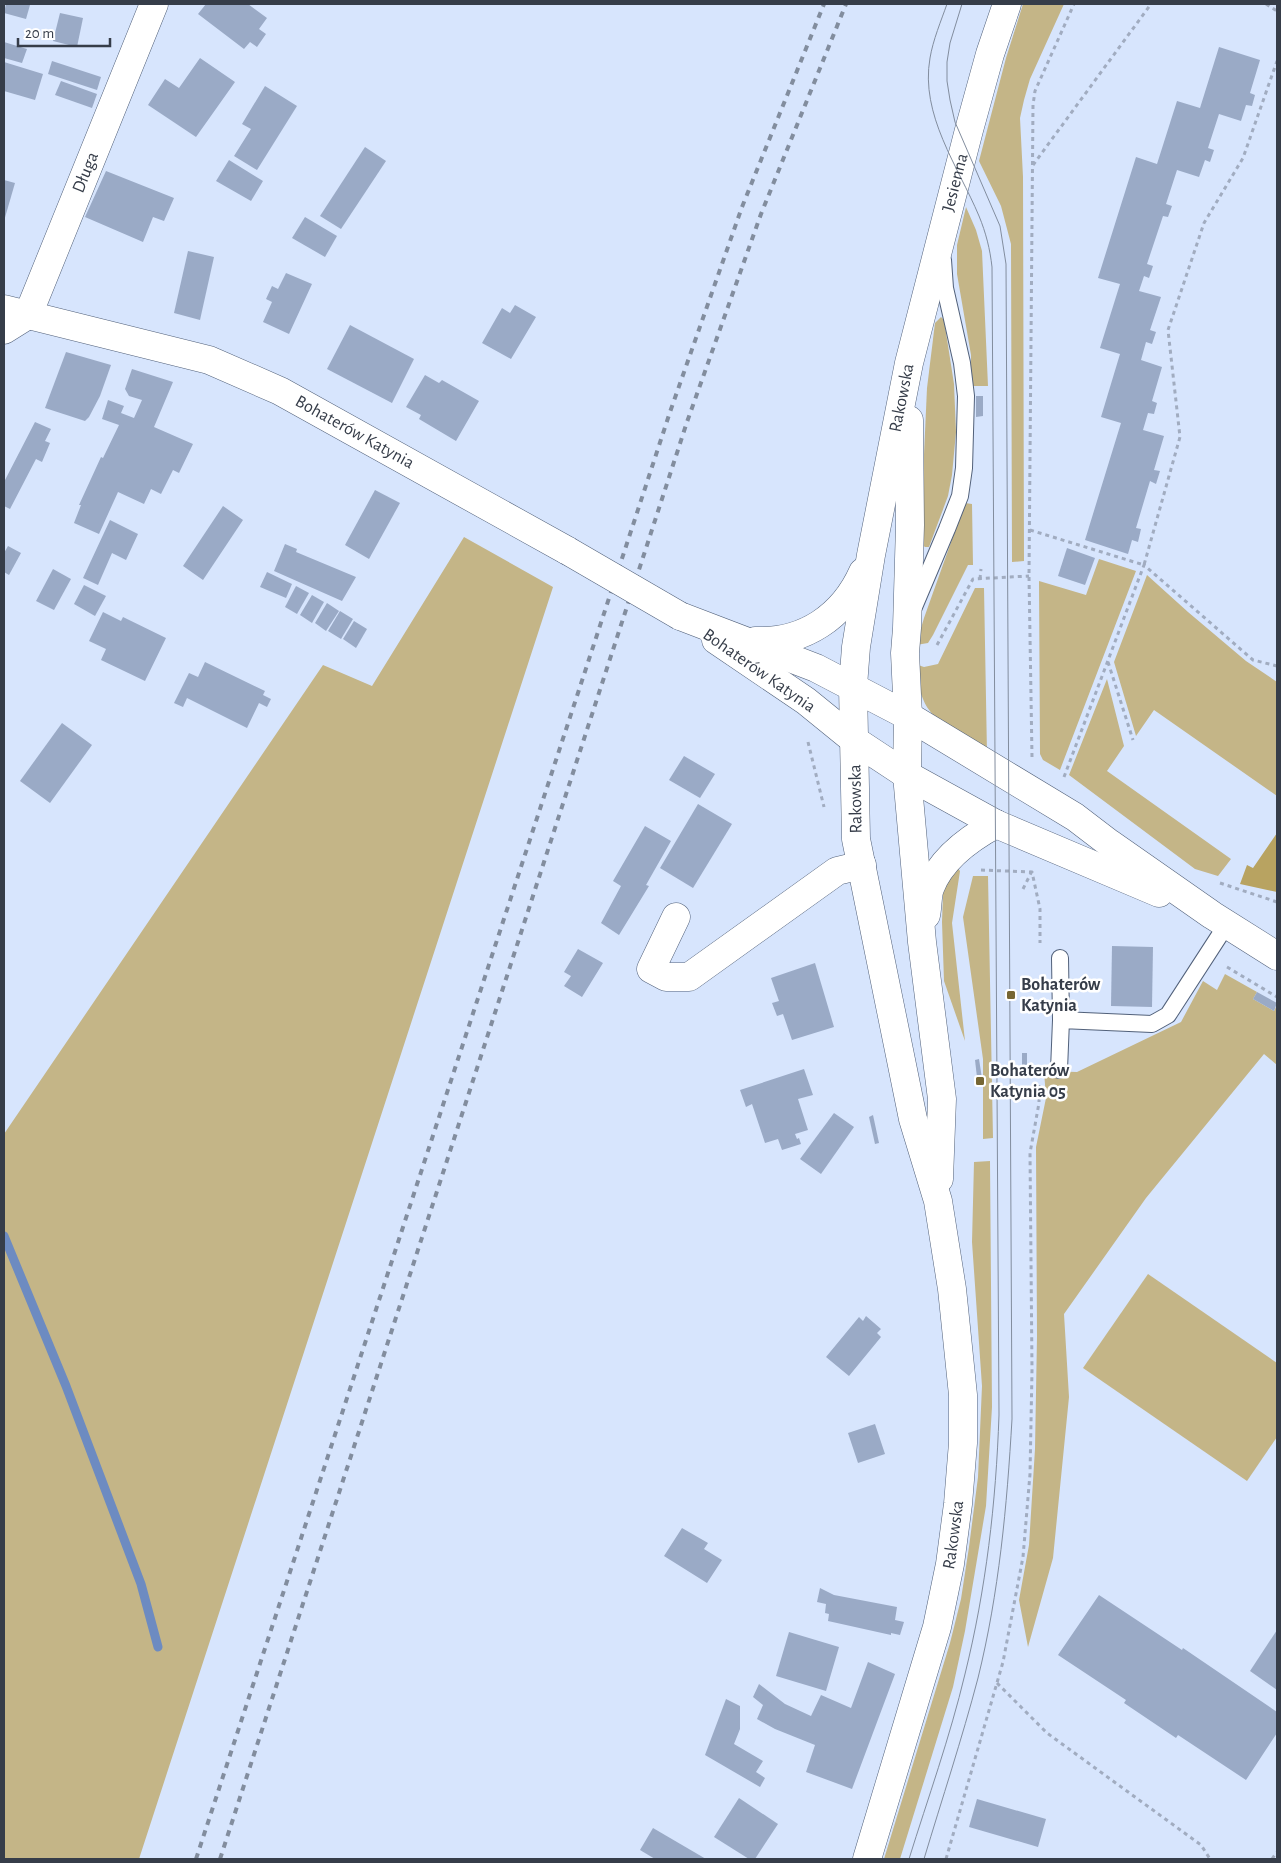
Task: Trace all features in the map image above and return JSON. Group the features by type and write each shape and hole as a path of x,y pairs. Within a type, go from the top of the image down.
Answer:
{"street":[{"name":"Długa","path":"16,312 154,4"},
{"name":"Jesienna","path":"909,363 990,54 1007,4"},
{"path":"4,330 16,312"},
{"name":"Bohaterów Katynia","path":"16,312 210,360 280,391 568,551 680,616 806,701 854,740 907,776 996,824 1219,920"},
{"name":"Rakowska","path":"867,1859 937,1627 950,1564 958,1504 963,1443 962,1395 952,1289 938,1201 913,1119 856,839 853,686 856,647 870,555 909,363"},
{"name":"Rakowska","path":"909,363 910,525 905,653 908,716 907,776 922,942 942,1099 938,1201"},
{"path":"747,641 771,642 787,639 815,628 837,612 857,585 870,555"},
{"name":"Bohaterów Katynia","path":"680,616 816,668 908,716 1075,817 1219,920 1277,956"},
{"path":"922,942 930,888 944,865 958,849 978,834 996,824"},
{"path":"676,916 651,969 666,977 689,977 837,871 862,865"}],"lane":[{"path":"907,628 917,598 960,496 964,468 966,396 962,363 945,288 943,260 944,226"},
{"path":"1061,1020 1152,1024 1168,1015 1219,920"},
{"path":"1058,1070 1061,1020 1060,958"}],"path":[{"path":"1032,764 1030,530 1033,105 1035,91 1074,4"},
{"path":"1034,165 1151,4"},
{"path":"1266,4 1277,11"},
{"path":"1063,782 1144,564 1180,437 1168,330 1204,223 1243,158 1277,61"},
{"path":"1030,530 1144,564 1253,660 1277,666"},
{"path":"980,569 980,578"},
{"path":"1107,661 1133,740"},
{"path":"1032,872 1040,909 1040,948"},
{"path":"1277,896 1274,900 1277,902"},
{"path":"1226,966 1277,997"},
{"path":"946,1859 1003,1662 1023,1557 1030,1474 1032,1370 1030,1153 1039,1103 1039,1084"},
{"path":"997,1683 1047,1733 1201,1845 1210,1859"},
{"path":"1272,1859 1277,1852"}],"shaded area":[{"path":"1023,4 1064,4 1030,79 1020,118 1023,177 1024,561 1012,562 1011,244 1001,206 979,161 1006,58"},
{"path":"966,207 976,230 982,251 988,386 971,386 971,355 957,274 957,245"},
{"path":"941,317 944,320 954,384 956,432 948,496 929,547 925,547 920,543 927,388 935,323"},
{"path":"965,503 972,504 973,565 968,565 928,643 916,645 924,618"},
{"path":"464,537 553,587 139,1859 4,1859 4,1134 323,665 372,686"},
{"path":"1099,559 1136,571 1060,770 1043,760 1040,754 1039,581 1086,595"},
{"path":"1147,575 1246,661 1277,682 1277,796 1154,710 1136,736 1114,662"},
{"path":"975,588 984,588 987,754 951,730 934,715 923,699 918,678 918,665 924,667 938,664"},
{"path":"1107,679 1124,746 1107,771 1231,859 1218,876 1195,869 1069,775"},
{"path":"1277,833 1277,892 1240,884 1247,865 1253,868"},
{"path":"956,866 960,871 952,923 965,1041 944,981 943,894 944,886"},
{"path":"973,876 988,876 993,1138 983,1139 983,1059 963,917"},
{"path":"1225,974 1257,992 1253,999 1274,1011 1277,1005 1277,1065 1264,1054 1146,1198 1064,1314 1069,1397 1053,1558 1028,1647 1019,1600 1029,1545 1035,1449 1037,1336 1036,1147 1046,1098 1044,1071 1077,1072 1181,1022 1203,981 1217,990"},
{"path":"990,1161 992,1407 986,1506 965,1631 953,1687 900,1859 884,1859 950,1643 961,1599 969,1547 978,1477 982,1386 972,1242 974,1162"},
{"path":"1148,1274 1277,1363 1277,1437 1247,1481 1083,1368"}],"building":[{"path":"6,4 30,5 26,19 4,13"},
{"path":"206,4 248,4 267,18 259,29 266,34 257,47 250,42 244,49 198,14"},
{"path":"60,13 83,18 77,47 53,41"},
{"path":"4,42 27,49 22,63 4,58"},
{"path":"1219,47 1260,60 1250,93 1255,95 1252,106 1246,105 1241,121 1219,114 1208,148 1214,150 1210,162 1205,160 1199,177 1177,170 1166,204 1172,206 1168,217 1163,216 1147,264 1153,266 1149,278 1144,276 1139,291 1161,297 1150,330 1156,332 1152,344 1146,342 1141,360 1162,367 1152,401 1157,403 1154,414 1148,413 1143,430 1164,436 1154,470 1160,471 1156,484 1150,481 1136,528 1141,529 1138,542 1132,540 1128,554 1085,540 1121,423 1101,417 1120,354 1100,348 1120,284 1098,278 1136,157 1157,164 1177,101 1200,108"},
{"path":"200,58 235,82 196,137 148,105 165,79 179,88"},
{"path":"52,61 101,77 97,90 48,74"},
{"path":"4,62 43,74 35,100 4,91"},
{"path":"61,81 97,94 92,108 55,95"},
{"path":"265,86 297,106 257,170 234,156 251,129 242,124"},
{"path":"365,147 386,161 341,229 320,216"},
{"path":"229,160 263,181 251,201 216,181"},
{"path":"106,171 174,198 164,221 153,217 143,242 85,217"},
{"path":"4,180 15,183 4,221"},
{"path":"305,217 337,236 325,257 292,238"},
{"path":"188,251 214,257 200,320 174,313"},
{"path":"286,273 312,284 289,334 263,322 272,302 266,299 272,286 278,289"},
{"path":"515,305 536,317 511,359 482,343 502,308 510,313"},
{"path":"350,325 414,359 392,403 327,369"},
{"path":"66,352 111,365 100,396 85,421 45,408"},
{"path":"132,369 173,382 154,427 193,444 179,473 173,470 161,494 151,489 144,504 118,492 99,534 74,523 81,505 79,505 101,457 103,458 119,425 102,419 108,400 124,406 121,413 134,418 142,400 129,396 125,389"},
{"path":"425,375 439,383 442,380 479,401 456,441 419,419 421,415 406,407"},
{"path":"976,396 983,396 983,416 976,417"},
{"path":"35,422 51,429 45,441 50,443 42,462 36,459 10,509 4,506 4,482"},
{"path":"375,490 400,503 369,559 345,545"},
{"path":"223,506 243,520 203,580 183,566"},
{"path":"110,520 138,534 126,560 112,553 98,585 83,578"},
{"path":"285,544 297,549 296,552 356,577 342,601 274,571"},
{"path":"8,546 21,553 9,575 4,572 4,553"},
{"path":"1067,548 1095,558 1085,585 1058,576"},
{"path":"53,569 71,579 54,610 36,601"},
{"path":"267,572 292,584 286,598 260,587"},
{"path":"84,585 106,596 95,616 74,604"},
{"path":"296,586 309,593 297,614 285,607"},
{"path":"312,595 324,602 312,623 300,615"},
{"path":"327,603 339,611 326,631 315,623"},
{"path":"340,611 353,619 341,639 328,631"},
{"path":"103,612 121,621 123,617 166,638 145,681 101,660 106,649 89,641"},
{"path":"354,621 367,629 356,648 343,639"},
{"path":"205,662 265,691 263,695 271,699 267,707 259,703 247,728 187,698 183,707 174,703 189,673 198,677"},
{"path":"62,723 92,745 50,803 20,781"},
{"path":"684,756 715,774 700,798 669,780"},
{"path":"698,804 732,824 693,888 660,868"},
{"path":"645,826 671,841 646,885 649,886 619,935 601,923 621,886 613,881"},
{"path":"1112,946 1153,947 1152,1007 1111,1006"},
{"path":"578,949 603,963 582,997 564,986 571,976 564,972"},
{"path":"815,963 834,1027 792,1040 783,1014 777,1016 772,1003 779,1001 771,978"},
{"path":"1257,992 1277,1003 1274,1011 1253,999"},
{"path":"1022,1053 1027,1053 1027,1073 1022,1073"},
{"path":"979,1059 983,1085 978,1086 975,1060"},
{"path":"804,1069 813,1095 798,1099 808,1130 795,1134 801,1144 782,1150 778,1139 765,1143 752,1104 746,1107 740,1090"},
{"path":"834,1113 854,1127 821,1174 800,1159"},
{"path":"873,1115 879,1143 875,1144 869,1117"},
{"path":"866,1316 881,1329 877,1333 881,1337 849,1376 826,1357 859,1317 863,1321"},
{"path":"875,1424 885,1454 858,1463 848,1433"},
{"path":"682,1528 708,1543 704,1549 722,1560 707,1583 664,1556"},
{"path":"820,1588 834,1595 897,1607 895,1620 904,1622 900,1635 891,1633 891,1635 828,1621 829,1614 825,1613 826,1604 817,1602"},
{"path":"1099,1595 1182,1650 1183,1648 1277,1712 1277,1733 1246,1780 1178,1735 1176,1738 1124,1703 1126,1700 1058,1655"},
{"path":"1277,1630 1277,1690 1250,1671"},
{"path":"789,1632 839,1647 826,1691 776,1676"},
{"path":"868,1662 895,1674 852,1789 806,1772 815,1745 775,1729 757,1719 763,1705 753,1697 759,1684 785,1704 811,1716 821,1695 851,1708"},
{"path":"726,1699 740,1706 740,1729 734,1744 763,1761 756,1772 765,1778 760,1787 705,1755"},
{"path":"739,1798 778,1824 755,1859 749,1859 714,1837"},
{"path":"977,1799 1046,1819 1038,1847 969,1827"},
{"path":"653,1828 706,1859 655,1859 640,1850"}],"waterway":[{"path":"4,1236 66,1386 141,1584 158,1647"}],"tram line":[{"path":"909,1859 953,1721 979,1610 989,1546 999,1415 992,267 981,222 943,140 930,100 928,79 930,58 935,37 947,4"},
{"path":"924,1859 965,1724 985,1646 1001,1549 1012,1419 1006,264 1000,226 955,122 950,100 947,62 950,43 962,4"}],"railway":[{"path":"196,1859 670,412 742,207 824,4"},
{"path":"220,1859 687,422 761,214 846,4"}],"place":[{"name":"Bohaterów Katynia","path":"1011,995"},
{"name":"Bohaterów Katynia 05","path":"980,1081"}]}
